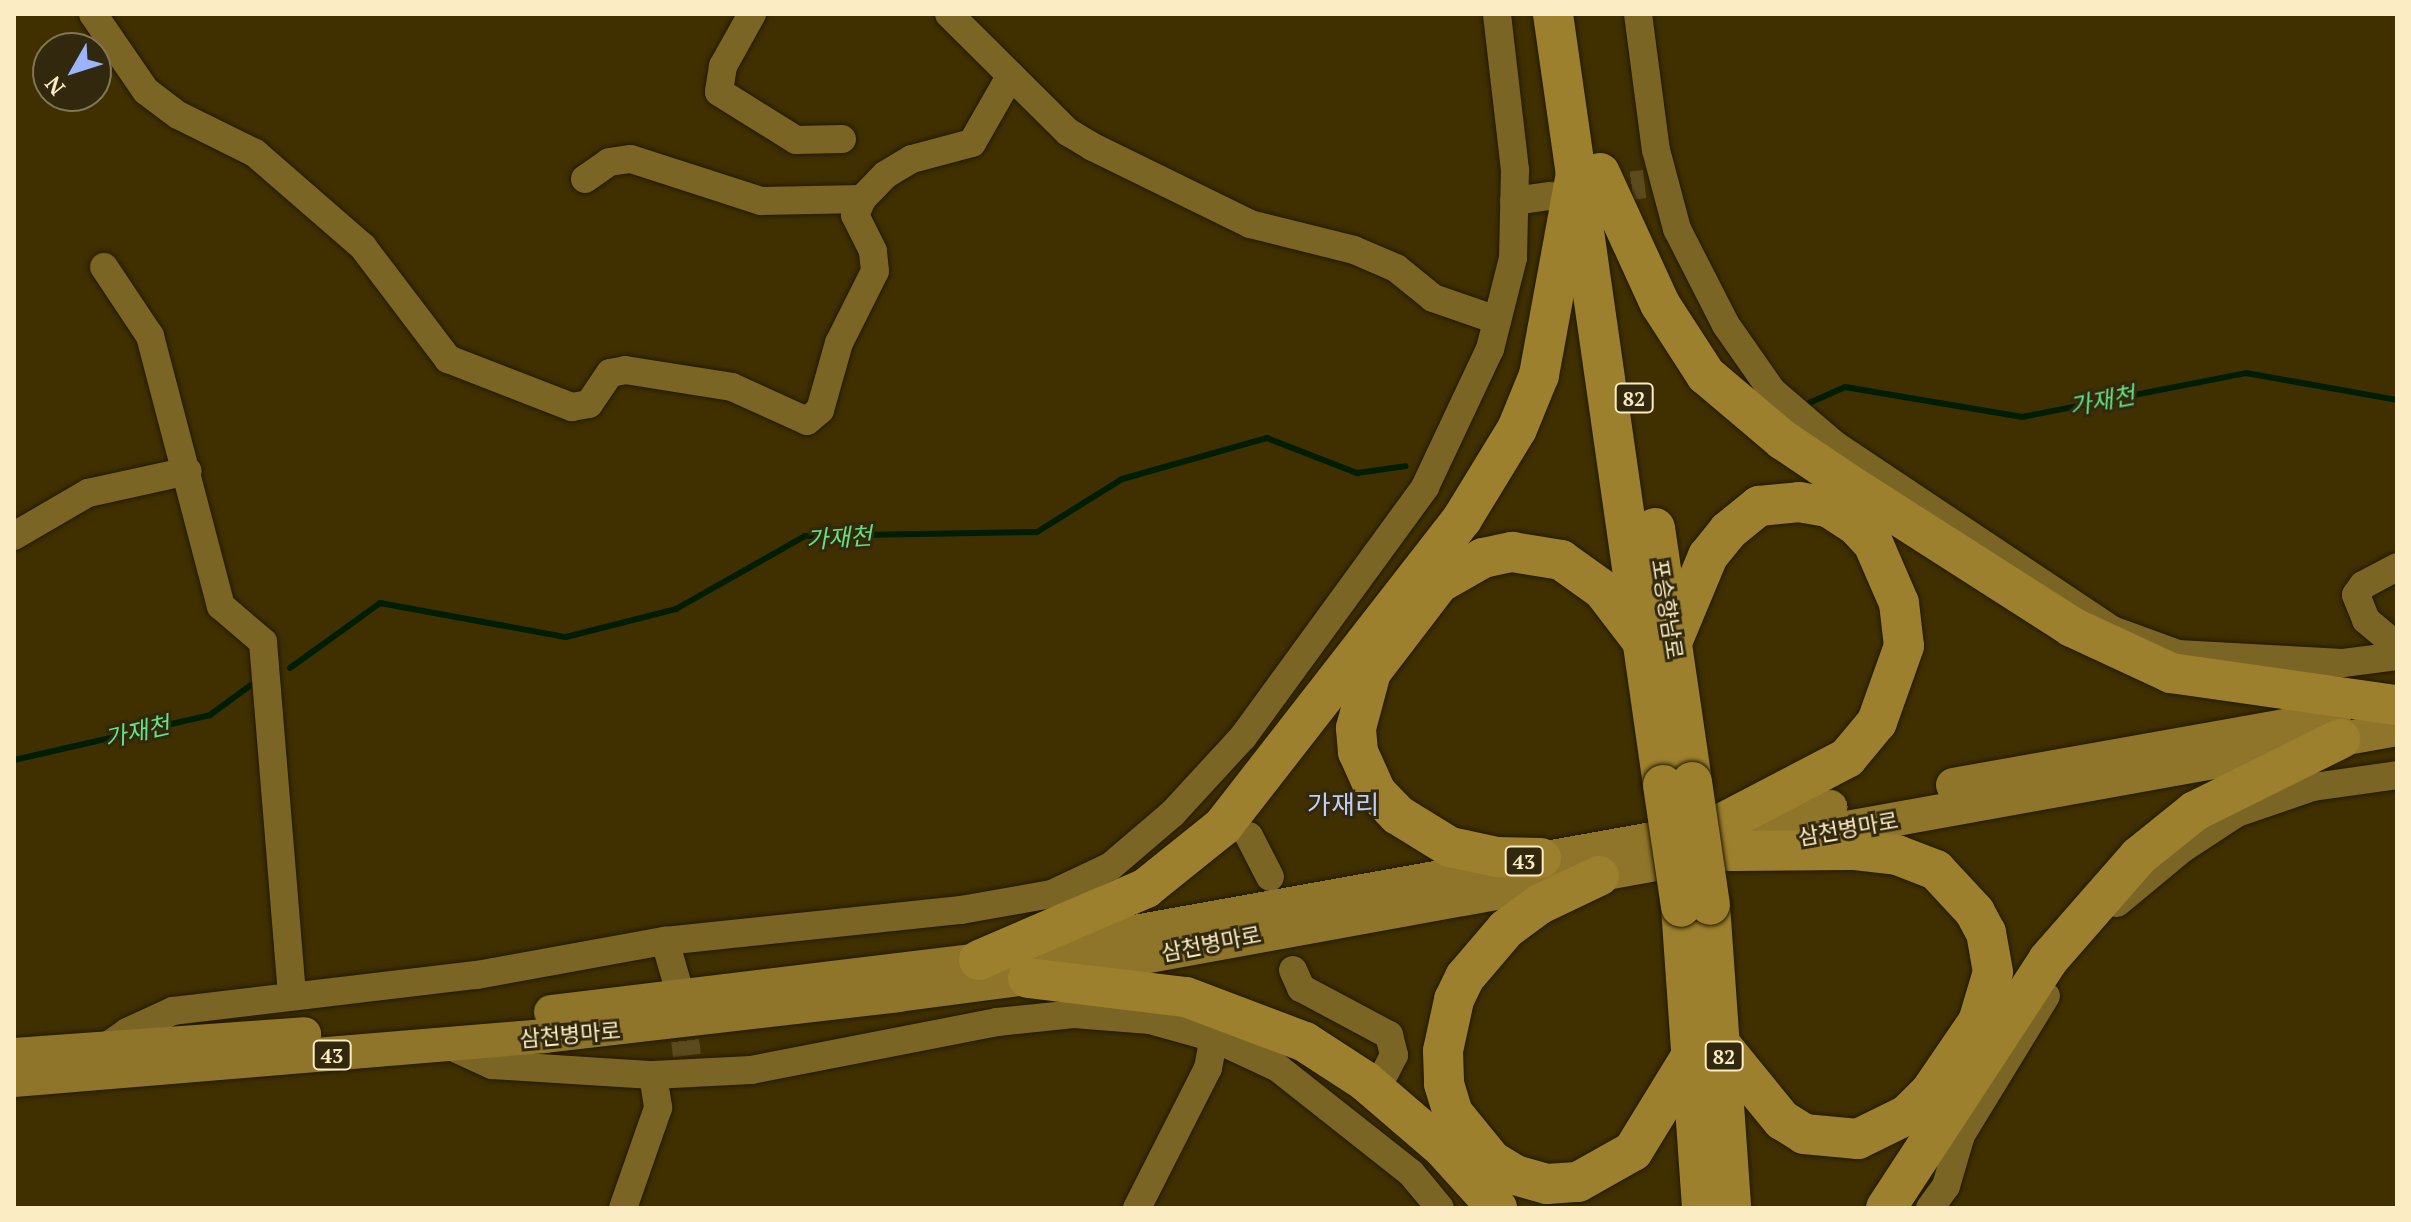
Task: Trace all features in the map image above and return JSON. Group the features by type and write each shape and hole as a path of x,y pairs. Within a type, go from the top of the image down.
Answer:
{"highway":[{"name":"포승향남로","path":"1553,14 1575,181 1659,642 1695,906 1708,1051 1731,1208"},
{"name":"포승향남로","path":"1575,181 1576,14"},
{"path":"1575,181 1706,375 1783,440 2072,627 2171,673 2397,705"},
{"path":"979,960 1146,888 1223,826 1462,519 1517,429 1539,375 1575,181"},
{"path":"1541,858 1497,857 1450,847 1398,815 1376,792 1358,752 1356,728 1371,672 1439,583 1483,558 1512,552 1561,560 1603,590 1659,642 1708,556 1728,531 1759,506 1799,502 1828,507 1856,525 1873,543 1899,603 1904,646 1877,722 1847,758 1721,839"},
{"path":"1886,1208 2048,960 2118,877 2195,811 2340,739"},
{"path":"1599,876 1540,904 1506,929 1465,977 1454,1000 1443,1051 1453,1113 1481,1151 1515,1175 1547,1184 1578,1182 1606,1171 1633,1151 1708,1051 1782,1120 1804,1134 1858,1139 1907,1115 1930,1092 1978,1022 1993,972 1986,933 1975,912 1936,870 1897,855 1721,839"},
{"path":"1028,978 1186,997 1305,1042 1365,1081 1443,1148 1497,1208"},
{"name":"포승향남로","path":"1702,1208 1708,1051"}],"main road":[{"name":"삼천병마로","path":"14,1080 649,1026 1028,978 1599,876 1721,839 2397,705"},
{"name":"삼천병마로","path":"14,1055 586,1009 979,960 1541,858 1721,839 2397,729"}],"street":[{"path":"93,14 146,91 178,115 255,153 363,247 448,359 572,407 589,404 610,373 625,370 732,387 807,421 820,410 839,343 875,271 873,251 855,215 862,199 885,175 912,159 972,143 1011,75"},
{"path":"752,14 723,66 719,92 796,140 842,139"},
{"path":"949,14 1068,132 1093,147 1250,224 1354,250 1396,268 1433,298 1497,320"},
{"path":"103,1049 127,1032 173,1011 477,975 665,941 961,910 1052,894 1111,866 1212,789 1243,737 1425,487 1490,349 1513,258 1514,201 1497,14"},
{"path":"1638,14 1655,183 1726,325 1772,391 1835,445 2112,630 2178,654 2328,663 2397,656"},
{"path":"585,179 609,162 631,159 761,201 862,199"},
{"path":"1514,201 1575,181"},
{"path":"104,267 150,336 188,471 221,606 263,642 292,995"},
{"path":"14,536 88,493 188,471"},
{"path":"2397,567 2363,585 2356,595 2366,620 2397,646"},
{"path":"1930,1208 1946,1186 1961,1135 2070,957 2122,898 2237,813 2313,787 2397,775"},
{"path":"1249,836 1270,877"},
{"path":"665,941 678,986"},
{"path":"1293,970 1301,988 1389,1035 1394,1055 1385,1073"},
{"path":"446,1044 492,1065 653,1075 689,1065 751,1070 997,1022 1074,1014 1150,1020 1214,1038 1278,1068 1362,1125 1411,1173 1440,1208"},
{"path":"1137,1208 1208,1068 1214,1038"},
{"path":"623,1208 658,1108 653,1075"}],"waterway":[{"name":"가재천","path":"1809,403 1845,387 2022,417 2246,373 2397,400"},
{"name":"가재천","path":"290,668 380,603 566,637 676,609 805,536 1037,532 1122,479 1267,438 1357,473 1406,466"},
{"name":"가재천","path":"14,760 210,715 251,685"}],"tunnel":[{"path":"1590,191 1645,184"},
{"path":"680,999 687,1056"}],"district":[{"name":"가재리","path":"1343,805"}]}
